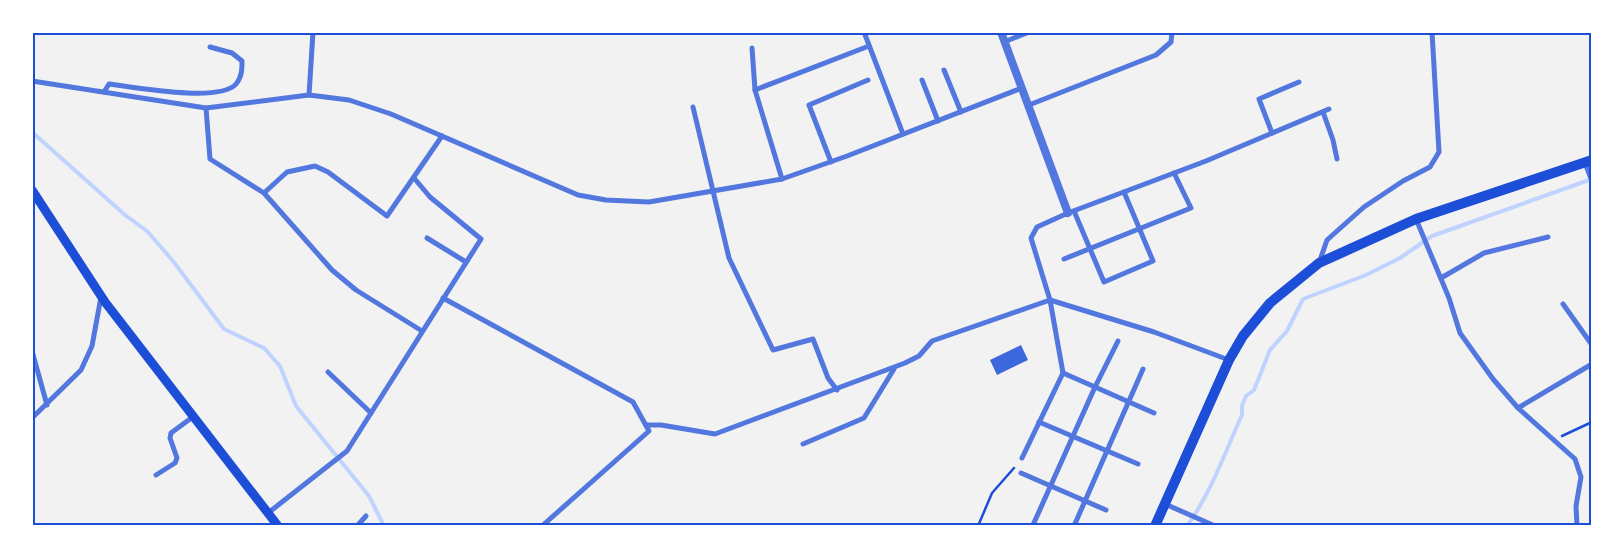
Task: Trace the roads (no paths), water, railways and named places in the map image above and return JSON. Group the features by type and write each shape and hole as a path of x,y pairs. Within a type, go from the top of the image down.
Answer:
{"highway":[{"path":"1155,526 1229,360 1244,336 1270,303 1319,263 1416,219 1588,161"}],"main road":[{"path":"32,190 101,295 278,526"}],"street":[{"path":"309,94 313,32"},
{"path":"864,32 903,134"},
{"path":"1001,32 1071,212 1104,282 1153,261 1124,192"},
{"path":"1004,42 1030,32"},
{"path":"1029,105 1156,55 1171,42 1172,32"},
{"path":"1319,263 1327,240 1364,207 1403,181 1430,167 1439,152 1432,32"},
{"path":"755,90 869,46"},
{"path":"104,92 110,84 179,92 218,93 236,85 242,74 242,61 232,52 210,47"},
{"path":"752,48 755,90 782,178"},
{"path":"944,70 961,112"},
{"path":"830,162 809,105 868,80"},
{"path":"922,80 938,121"},
{"path":"32,81 206,108 309,94 349,100 391,114 578,195 606,200 649,202 714,192 782,178 830,162 1022,88"},
{"path":"1272,133 1259,99 1299,82"},
{"path":"693,107 729,258 773,350 813,339 828,378 837,390"},
{"path":"206,108 210,159 264,193 332,270 356,290 422,331"},
{"path":"1022,458 1063,373 1050,300 1031,238 1037,227 1329,109"},
{"path":"1323,112 1333,140 1336,159"},
{"path":"264,193 287,172 314,166 328,172 387,216 442,136"},
{"path":"1588,161 1591,179"},
{"path":"1064,260 1191,208 1174,173"},
{"path":"268,513 342,455 371,413 481,239 430,197 414,178"},
{"path":"1416,219 1441,278 1460,333 1493,379 1518,408 1575,459 1581,477 1576,506 1577,526"},
{"path":"1441,278 1484,253 1548,236"},
{"path":"427,238 466,262"},
{"path":"32,418 81,370 92,346 101,295"},
{"path":"443,298 633,402 646,425 649,432 542,526"},
{"path":"646,425 661,425 715,434 894,368 919,356 932,341 1050,300 1154,332 1229,360"},
{"path":"1563,304 1592,345"},
{"path":"1033,525 1118,341"},
{"path":"32,352 47,405"},
{"path":"1518,408 1592,364"},
{"path":"803,444 864,418 894,368"},
{"path":"1074,526 1143,369"},
{"path":"328,372 371,413"},
{"path":"1063,373 1154,413"},
{"path":"156,475 175,462 177,458 170,438 171,433 194,416"},
{"path":"1039,422 1138,464"},
{"path":"1021,473 1106,510"},
{"path":"1164,504 1215,526"},
{"path":"357,526 366,516"}],"waterway":[{"path":"32,132 125,215 147,231 173,261 224,329 264,348 280,366 296,406 369,496 384,526"},
{"path":"1187,526 1196,513 1217,472 1242,415 1242,406 1246,396 1254,390 1270,350 1287,331 1303,299 1366,275 1400,258 1432,236 1592,179"}]}
